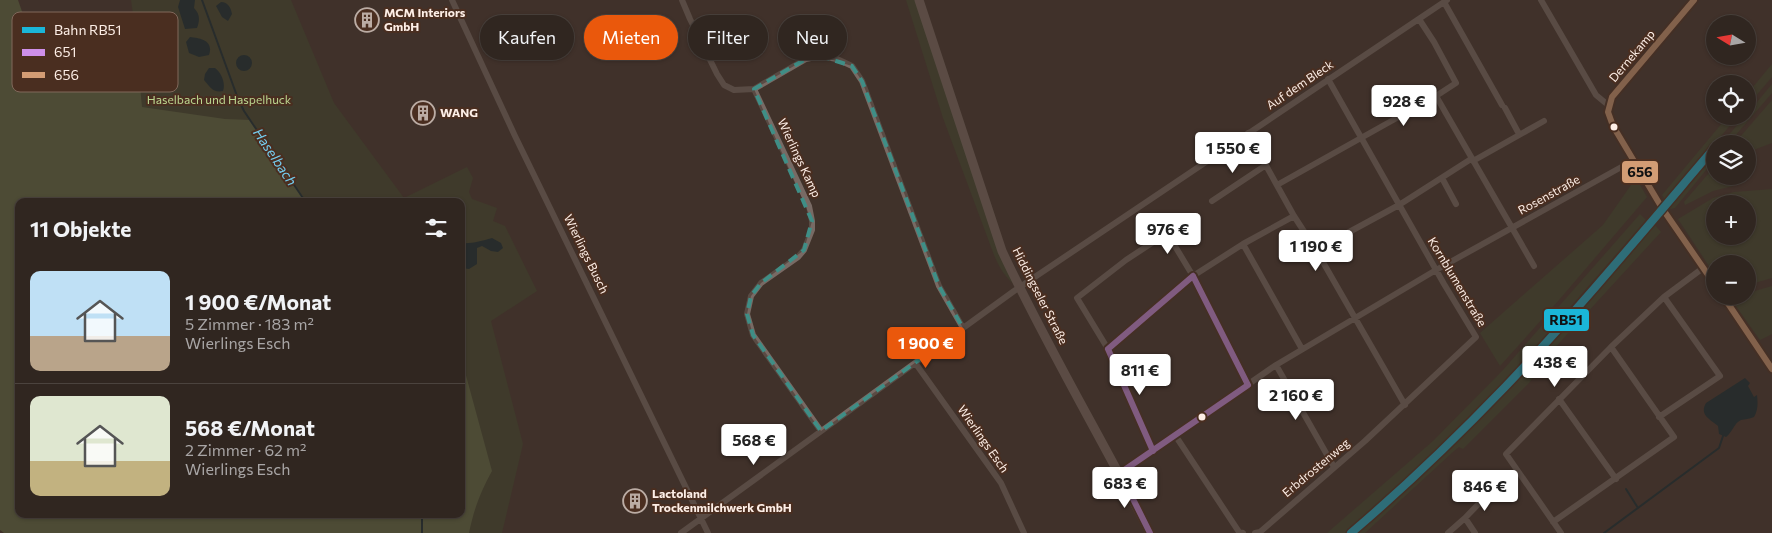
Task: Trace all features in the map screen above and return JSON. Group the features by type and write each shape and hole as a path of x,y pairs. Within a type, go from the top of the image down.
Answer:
{"street":[{"name":"Wierlings Busch","path":"452,0 515,136 701,518"},
{"path":"682,0 724,85 734,90 754,89 806,59 820,56 837,59 852,66 862,81 939,286 963,328"},
{"name":"Hiddingseler Straße","path":"919,0 1002,251 1019,288 1150,533"},
{"name":"Dernekamp","path":"1542,0 1596,95 1608,105"},
{"name":"Dernekamp","path":"1694,0 1612,97 1607,112 1613,126 1662,208 1706,272"},
{"name":"Auf dem Bleck","path":"1019,288 1446,1 1519,134"},
{"path":"1278,185 1361,140 1456,83 1419,19"},
{"name":"Kornblumenstraße","path":"1328,79 1361,140 1476,337 1404,405"},
{"name":"Wierlings Kamp","path":"754,89 809,206 812,221 809,240 804,250 798,257 761,283 751,296 747,314 753,335 821,431"},
{"path":"1436,96 1534,266"},
{"path":"1316,250 1399,205 1472,160 1544,122"},
{"path":"1248,133 1404,405"},
{"name":"Rosenstraße","path":"1120,474 1276,365 1436,270 1634,160"},
{"path":"1212,201 1266,165"},
{"path":"1442,178 1456,204"},
{"path":"1108,349 1193,276 1243,244 1294,216"},
{"path":"1161,223 1193,276 1248,385"},
{"path":"1153,450 1108,349 1077,298 1126,260 1167,232"},
{"path":"1243,244 1302,350"},
{"path":"1561,533 1506,454 1611,347 1664,297 1703,268"},
{"path":"681,533 1019,288"},
{"path":"1659,417 1720,376 1664,297"},
{"path":"1729,305 1772,369"},
{"path":"1553,522 1674,438 1611,347"},
{"name":"Wierlings Esch","path":"916,364 1001,483 1024,533"},
{"path":"1276,365 1334,467"},
{"path":"1558,400 1616,479"},
{"name":"Erbdrostenweg","path":"1255,533 1260,532 1404,405"},
{"path":"1175,435 1239,532 1243,533"},
{"path":"1448,533 1490,492"},
{"path":"701,518 708,533"},
{"path":"1465,518 1475,533"}],"highlighted area":[{"path":"820,56 852,66 862,81 939,286 963,328 821,431 753,335 747,314 751,296 761,283 804,250 812,221 754,89 806,59"}],"green space":[{"path":"0,0 18,0 22,12 12,12 12,92 141,92 142,107 225,119 251,120 304,198 15,198 15,518 465,518 465,372 492,471 478,501 469,533 4,533 0,530"},
{"name":"Haselbach und Haspelhuck","path":"131,0 291,0 334,103 404,198 467,167 473,178 469,192 472,199 497,208 493,221 505,226 537,291 491,321 523,444 502,533 28,533 0,517 0,34 12,35 12,92 178,92 178,12 133,12"},
{"path":"906,0 919,0 1019,288 1010,281 994,255 943,118"},
{"path":"1772,64 1772,77 1756,96 1756,83"},
{"path":"1772,84 1772,93 1756,112 1756,103"},
{"path":"1772,100 1772,143 1756,149 1756,135 1742,135 1750,125 1756,125 1756,119"},
{"path":"1720,125 1730,125 1722,135 1712,135"},
{"path":"1737,125 1744,125 1736,135 1729,135"},
{"path":"1706,142 1706,154 1666,201 1662,195"},
{"path":"1706,162 1706,170 1675,208 1671,209 1668,206"},
{"path":"1706,176 1706,185 1733,185 1713,191 1685,205 1684,202"},
{"path":"1636,178 1647,197 1500,366 1480,333 1603,225"},
{"path":"1772,189 1772,278 1756,283 1756,255 1706,255 1706,261 1678,219 1706,202 1706,245 1756,245 1756,195 1724,195 1734,192"},
{"path":"1640,214 1646,220 1505,382 1416,470 1345,533 1327,533 1433,441 1503,370"},
{"path":"1654,224 1661,232 1551,352 1529,383 1463,449 1459,447 1454,451 1365,533 1354,533 1445,453 1497,402"},
{"path":"1772,286 1772,334 1760,340 1735,305 1756,305 1756,291"}],"water":[{"path":"180,0 195,0 194,8 199,17 197,28 185,29 178,7"},
{"path":"221,2 227,4 231,10 232,14 228,21 222,17 216,6"},
{"path":"190,37 206,41 210,46 209,55 199,57 189,53 186,42"},
{"path":"244,55 250,57 252,63 250,69 244,71 238,69 236,63 238,57"},
{"path":"209,68 215,68 221,75 224,85 223,91 214,90 204,80"},
{"path":"492,238 501,243 503,248 498,252 491,251 482,246 477,248 477,264 469,269 465,268 465,243"},
{"path":"1745,378 1750,383 1748,386 1754,397 1757,395 1758,404 1756,412 1754,417 1739,421 1726,437 1719,434 1718,426 1706,416 1704,407 1706,403"}],"waterway":[{"name":"Haselbach","path":"202,0 244,111 303,198"},
{"path":"1604,533 1719,448 1723,436"},
{"path":"1626,489 1638,508"},
{"name":"Haselbach","path":"422,518 422,533"}],"rail line":[{"name":"RB51","path":"1351,533 1430,462 1505,387 1585,299 1706,158"}],"transit line":[{"name":"656","path":"1694,0 1612,97 1608,112 1613,126 1662,208 1706,272"},
{"name":"651","path":"1193,276 1248,385"},
{"name":"651","path":"1108,349 1193,276"},
{"name":"656","path":"1729,305 1772,369"},
{"name":"651","path":"1108,349 1153,451"},
{"name":"651","path":"1120,473 1248,385"},
{"name":"651","path":"1120,473 1150,533"}],"place":[{"name":"MCM Interiors GmbH","path":"367,20"},
{"name":"WANG","path":"423,113"},
{"name":"Lactoland Trockenmilchwerk GmbH","path":"635,501"}]}
